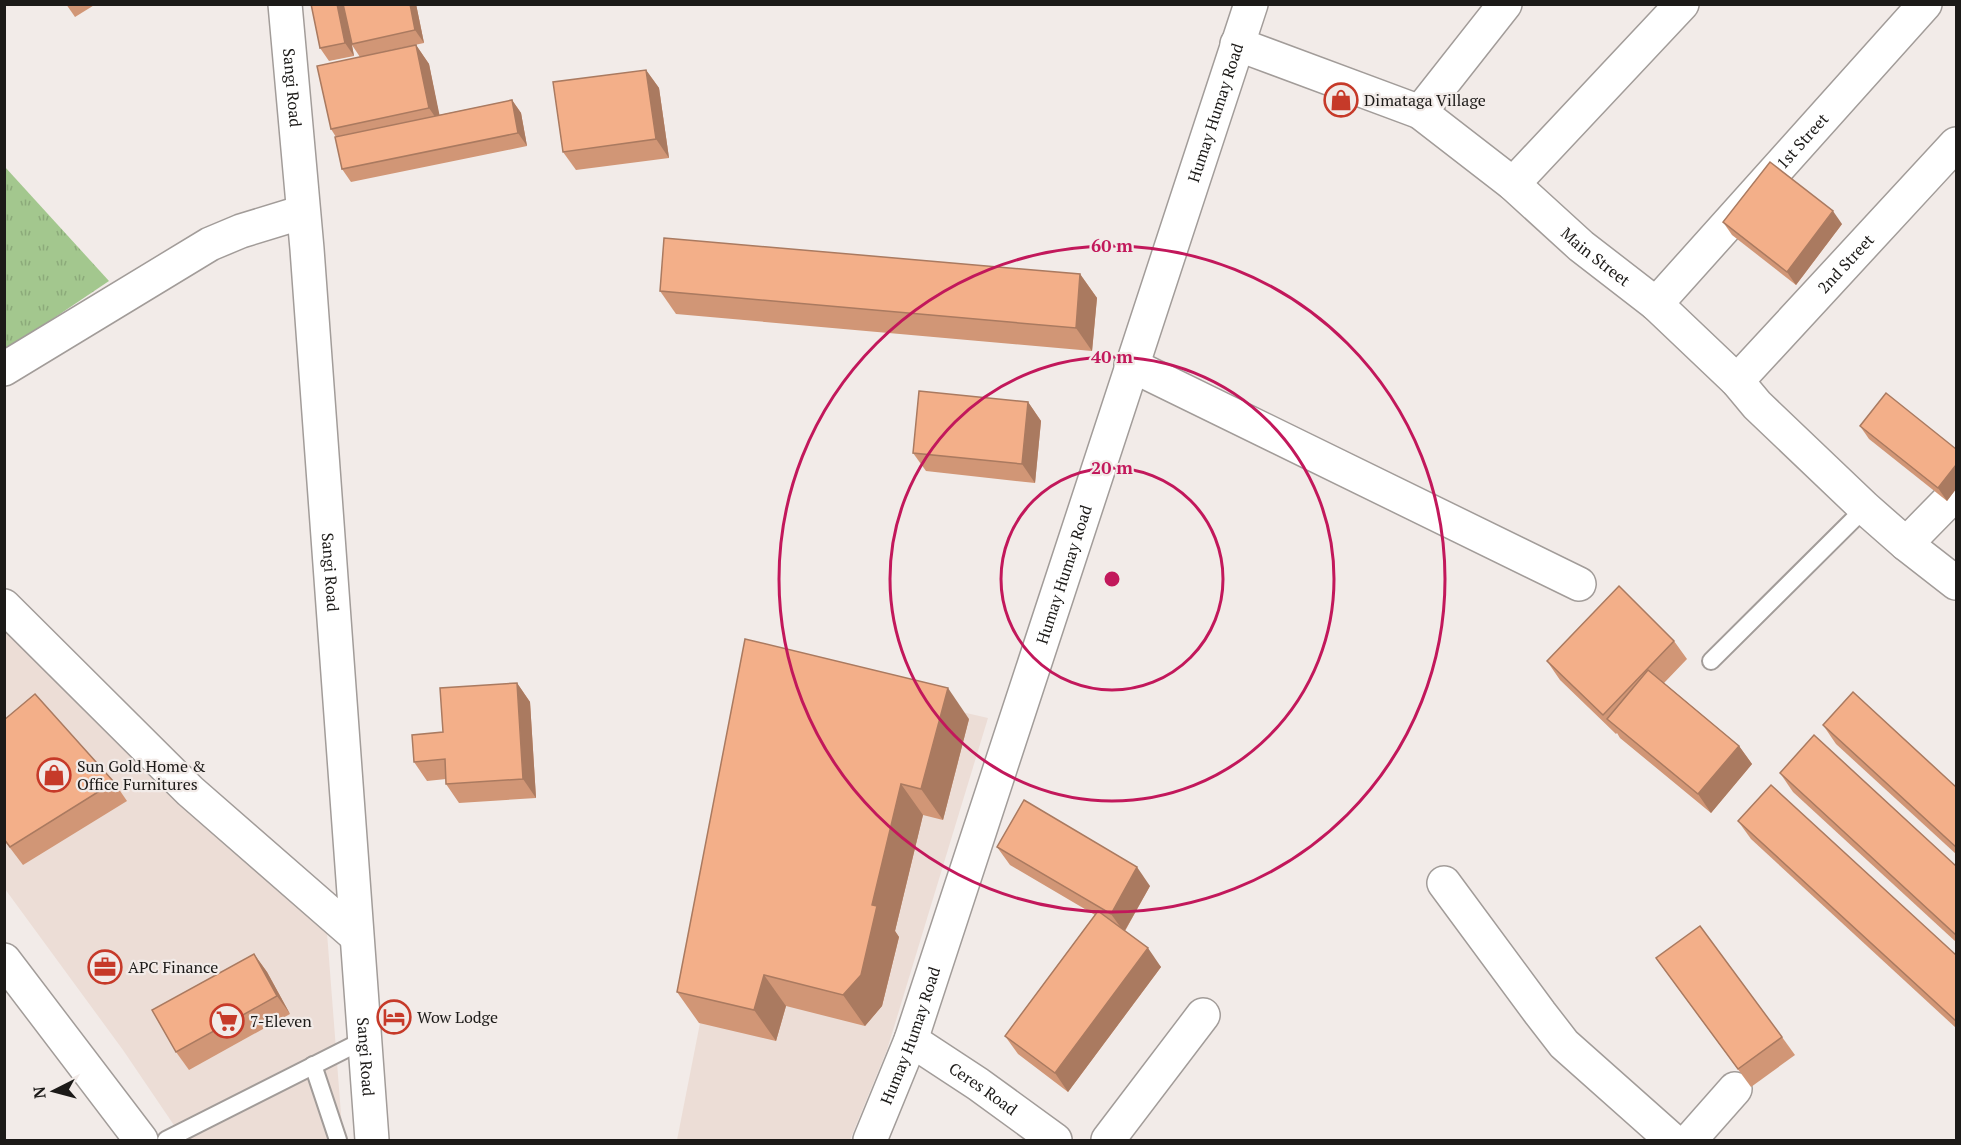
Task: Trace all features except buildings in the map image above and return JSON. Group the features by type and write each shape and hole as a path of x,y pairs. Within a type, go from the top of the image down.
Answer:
{"street":[{"name":"Sangi Road","path":"285,4 303,213 372,1140"},
{"name":"Humay Humay Road","path":"870,1140 911,1040 1251,4"},
{"path":"1420,112 1505,4"},
{"path":"1513,184 1682,4"},
{"name":"1st Street","path":"1656,304 1925,4"},
{"name":"Main Street","path":"1237,44 1420,112 1513,184 1581,246 1656,304 1865,508 1905,544 1956,583"},
{"name":"2nd Street","path":"1737,381 1956,144"},
{"path":"4,369 210,244 241,231 303,213"},
{"path":"1131,365 1579,584"},
{"path":"1905,544 1956,493"},
{"path":"4,606 190,791 355,935"},
{"path":"1444,883 1564,1044 1672,1140"},
{"path":"4,960 141,1140"},
{"path":"1108,1140 1203,1015"},
{"name":"Ceres Road","path":"911,1040 978,1084 1055,1140"},
{"path":"1690,1140 1735,1089"}],"lane":[{"path":"1711,661 1865,508"},
{"path":"166,1140 364,1040"},
{"path":"313,1065 338,1140"}],"shaded area":[{"path":"4,630 327,933 343,1140 184,1140 123,1050 5,889"},
{"path":"770,668 988,718 887,1050 850,1140 677,1140"}],"green space":[{"path":"5,167 109,281 5,351"}],"place":[{"name":"Dimataga Village","path":"1341,100"},
{"name":"Sun Gold Home & Office Furnitures","path":"54,775"},
{"name":"APC Finance","path":"105,967"},
{"name":"Wow Lodge","path":"394,1017"},
{"name":"7-Eleven","path":"227,1021"}]}
